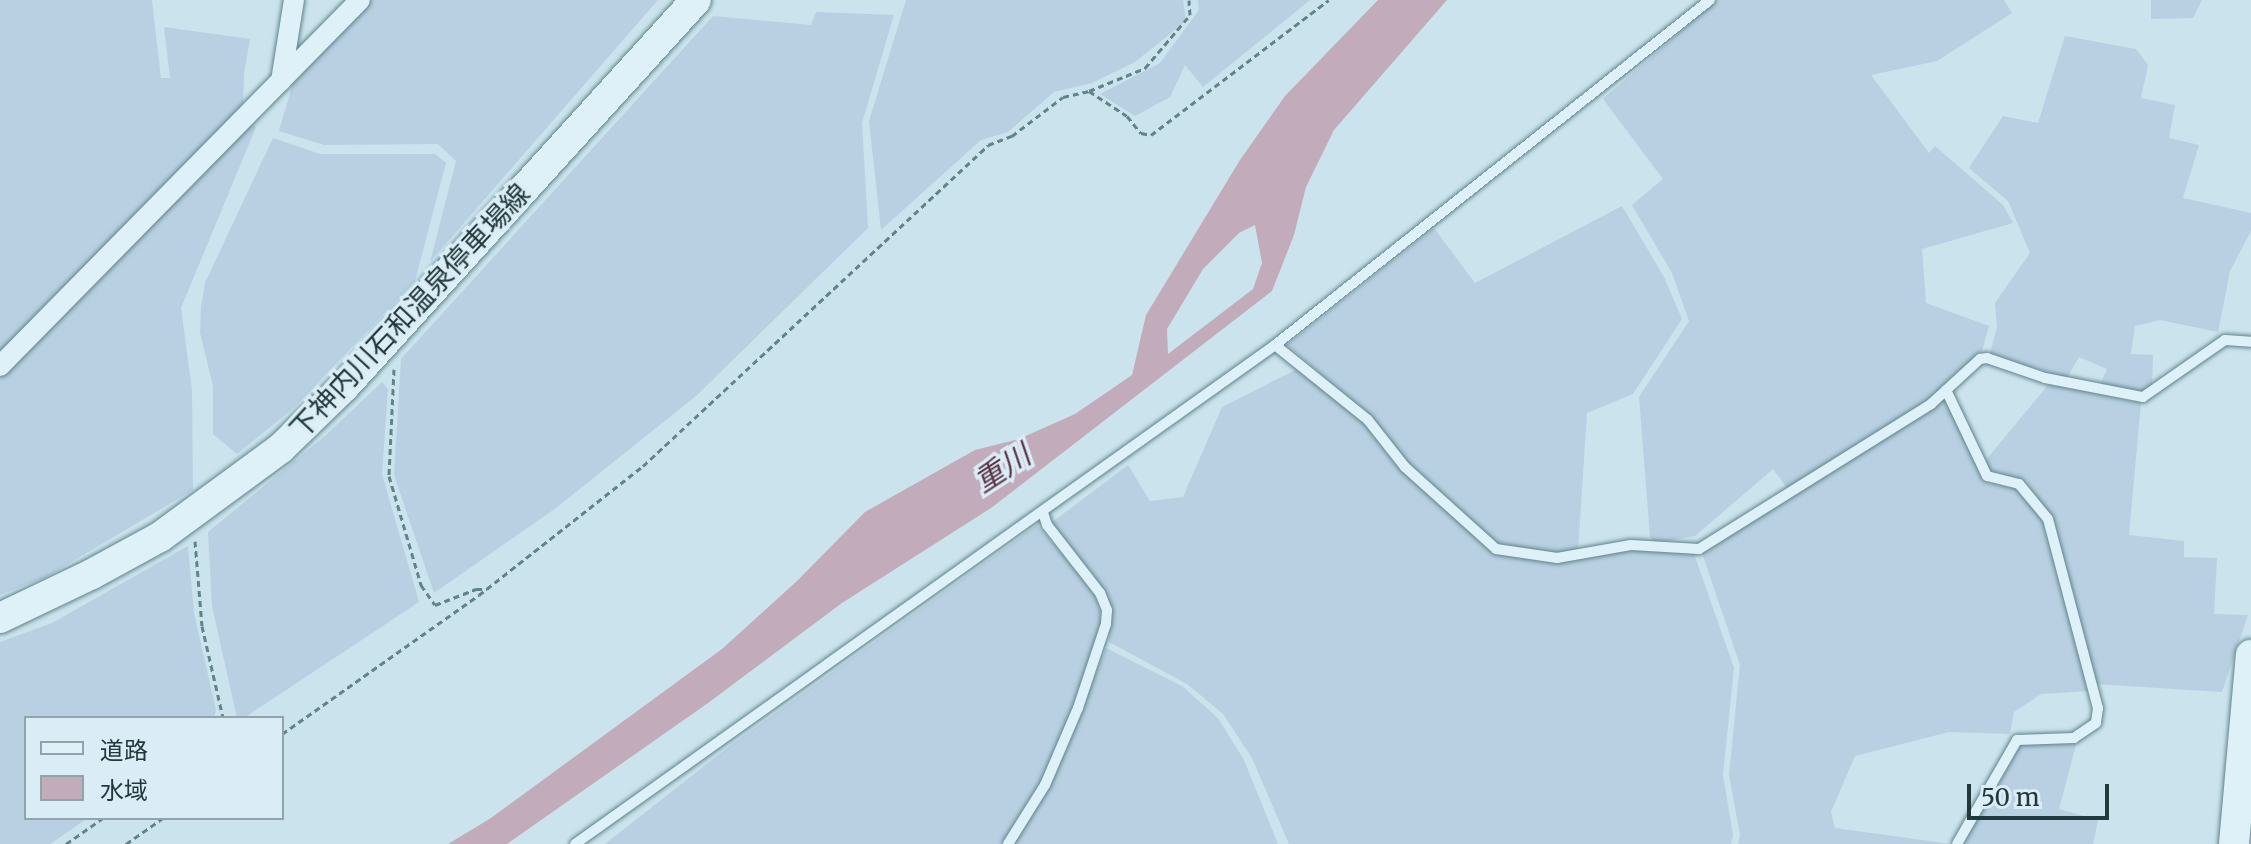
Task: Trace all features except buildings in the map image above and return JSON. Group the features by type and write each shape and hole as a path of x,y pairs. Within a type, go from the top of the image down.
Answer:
{"main road":[{"name":"下神内川石和温泉停車場線","path":"0,618 92,574 185,520 281,448 395,332 696,0"},
{"path":"2234,844 2251,655"}],"street":[{"path":"281,81 294,0"},
{"path":"0,366 360,0"}],"lane":[{"path":"575,844 1275,345 1710,0"},
{"path":"1275,345 1368,420 1405,467 1496,549 1557,558 1631,545 1699,549 1931,404 1980,359 1987,358 2045,378 2143,397 2225,340 2251,342"},
{"path":"1946,390 1987,476 2019,484 2048,519 2098,708 2096,723 2074,738 2017,740 1957,844"},
{"path":"1008,844 1045,785 1078,708 1106,624 1107,610 1100,593 1047,525 1043,513"}],"path":[{"path":"284,733 487,589 643,466 988,145 1012,136 1063,97 1089,91 1145,68 1190,15 1189,0"},
{"path":"1089,91 1127,116 1141,133 1151,135 1329,0"},
{"path":"395,332 389,476 421,585 435,605 476,589 487,589"},
{"path":"185,520 196,545 202,626 223,716"},
{"path":"66,844 100,820"},
{"path":"126,844 160,820"}],"shaded area":[{"path":"0,0 152,0 161,78 170,78 164,27 250,39 244,74 243,109 0,359"},
{"path":"369,0 658,0 430,262 456,161 438,144 324,145 279,131 296,72"},
{"path":"906,0 1183,0 1186,21 1135,62 1092,83 1054,92 1008,132 981,140 881,230 869,121"},
{"path":"1198,0 1310,0 1203,87 1185,65 1170,97 1135,116 1100,94 1160,63 1199,10"},
{"path":"1717,0 2004,0 2012,13 1937,61 1871,75 1929,153 1935,146 2003,205 2013,223 1922,249 1926,303 1989,326 1982,351 1928,400 1787,488 1773,469 1695,536 1656,543 1650,537 1639,397 1689,321 1672,273 1632,205 1663,179 1603,99"},
{"path":"2151,0 2202,0 2193,18 2151,19"},
{"path":"816,12 894,15 862,123 868,228 696,396 556,508 434,593 394,475 401,359 713,16 811,25"},
{"path":"2065,36 2136,49 2148,65 2141,98 2175,105 2169,138 2199,145 2183,198 2251,213 2251,231 2230,271 2218,332 2160,320 2135,326 2131,354 2153,355 2152,386 2140,392 2100,385 2107,369 2079,357 2067,378 1990,354 1997,327 1995,303 2030,253 2008,201 1969,168 2003,116 2038,123"},
{"path":"247,122 256,127 181,308 192,390 193,490 46,577 0,595 0,373"},
{"path":"273,138 320,154 435,154 446,163 415,281 296,406 237,454 213,434 213,386 200,333 201,307 205,283"},
{"path":"1622,206 1664,277 1682,319 1633,394 1587,413 1578,551 1557,554 1500,546 1406,460 1369,415 1287,345 1434,228 1475,283"},
{"path":"1299,368 1365,422 1401,468 1492,553 1555,563 1636,549 1693,551 1734,668 1723,775 1733,835 1731,844 1289,844 1252,758 1223,714 1187,684 1109,642 1110,605 1095,577 1051,523 1128,465 1150,501 1183,497 1222,407"},
{"path":"382,382 388,389 382,474 419,602 247,716 237,716 212,606 208,532 325,436"},
{"path":"2049,384 2141,403 2129,535 2184,541 2184,557 2217,558 2214,614 2248,615 2222,692 2095,684 2054,520 2026,482 1989,470 1985,461"},
{"path":"1944,399 1987,483 2015,488 2042,519 2089,691 2041,694 2014,712 2010,734 1949,732 1855,756 1831,812 1835,828 1951,844 1738,844 1740,835 1729,775 1740,665 1702,553"},
{"path":"1037,525 1091,586 1099,604 1101,623 1073,707 1046,773 1001,844 605,844 731,745"},
{"path":"188,546 194,613 216,710 214,716 24,716 24,820 85,820 50,844 0,844 0,642 52,623"},
{"path":"1106,648 1182,686 1218,718 1244,760 1278,844 1014,844 1057,772"},
{"path":"2077,741 2059,809 2098,820 2093,844 1962,844 2020,744"}],"water":[{"name":"重川","path":"1378,0 1447,0 1334,130 1306,187 1294,235 1272,291 991,508 842,603 708,703 507,844 448,844 491,818 722,649 797,581 865,512 975,450 1019,439 1075,414 1132,375 1146,315 1240,160 1285,96","holes":["1255,225 1262,263 1253,289 1168,354 1167,329 1203,269 1239,233"]}]}
